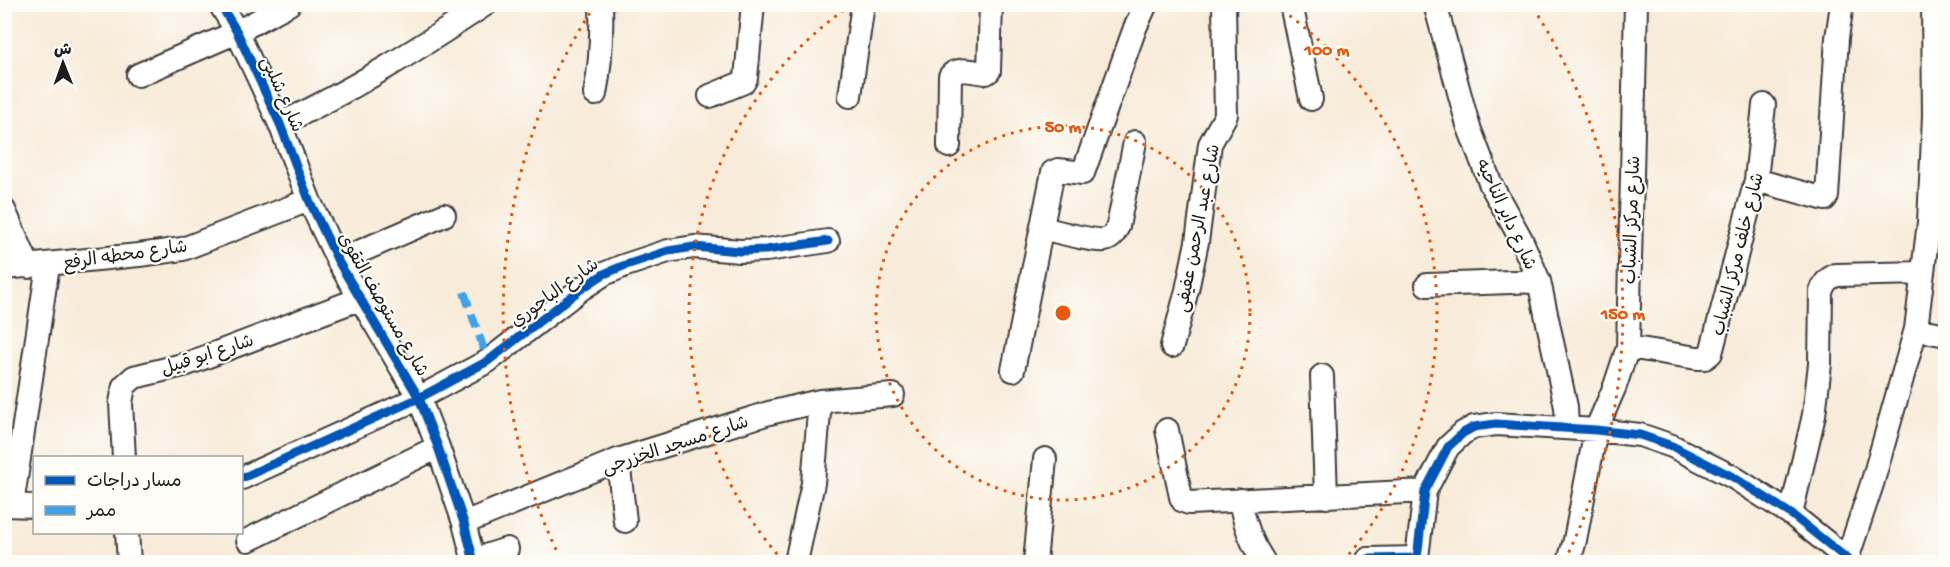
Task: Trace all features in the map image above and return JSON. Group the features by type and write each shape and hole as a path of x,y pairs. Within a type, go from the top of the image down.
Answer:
{"street":[{"name":"شارع شلبى","path":"220,4 237,32 280,124 309,200"},
{"path":"138,75 237,32 289,4"},
{"path":"280,124 323,104 414,52 486,4"},
{"path":"595,94 601,50 601,4"},
{"path":"710,96 744,82 747,78 753,4"},
{"path":"850,96 863,4"},
{"path":"949,146 950,76 959,70 986,73 989,71 991,4"},
{"path":"1013,370 1054,170 1083,173 1135,28 1146,4"},
{"name":"شارع عبد الرحمن عفيفى","path":"1172,346 1197,242 1210,144 1226,115 1224,4"},
{"path":"1291,4 1311,99"},
{"name":"شارع داير الناحيه","path":"1435,4 1468,125 1491,185 1521,239 1539,281 1566,407 1567,427"},
{"name":"شارع مركز الشباب","path":"1569,562 1596,430 1616,386 1628,347 1636,4"},
{"path":"1756,180 1825,199 1827,196 1837,38 1842,4"},
{"path":"1368,559 1417,558 1425,490 1448,447 1463,433 1484,425 1596,430 1640,435 1672,446 1733,477 1791,514 1849,561 1916,329 1923,273 1937,224 1940,117 1933,4"},
{"name":"شارع خلف مركز الشباب","path":"1628,347 1697,358 1705,358 1714,348 1756,180 1764,105"},
{"path":"1042,228 1105,240 1114,235 1118,226 1135,142"},
{"name":"شارع مستوصف التقوى","path":"309,200 359,299 419,398 464,523 473,561"},
{"name":"شارع محطه الرفع","path":"4,268 183,249 309,200"},
{"path":"4,210 38,266 8,505 33,506"},
{"path":"338,261 444,215"},
{"name":"شارع الباجوري","path":"243,478 419,398 488,361 581,290 604,274 623,266 668,251 694,247 740,251 766,250 828,241"},
{"path":"1791,514 1814,415 1820,364 1823,284 1836,275 1923,273"},
{"path":"1427,285 1539,281"},
{"name":"شارع ابو قبيل","path":"124,456 121,403 124,387 134,377 187,364 359,299"},
{"path":"1916,329 1946,335"},
{"path":"1322,376 1326,497"},
{"name":"شارع مسجد الخزرجى","path":"464,523 618,460 769,413 820,401 893,395"},
{"path":"796,562 813,483 820,401"},
{"path":"1167,430 1179,491 1183,501 1189,503 1425,490"},
{"path":"248,540 438,447"},
{"path":"1035,562 1045,459"},
{"path":"618,460 625,521"},
{"path":"1240,500 1245,525 1254,548 1264,562"},
{"path":"127,534 129,562"},
{"path":"473,561 507,549"}],"marked path":[{"path":"464,292 488,361"}],"cycle path":[{"path":"220,4 237,32 280,124 309,200 338,261 419,398 464,523 474,562"},
{"path":"243,478 419,398 488,361 581,289 604,274 623,266 668,251 694,247 740,251 766,250 828,241"},
{"path":"1368,559 1417,558 1425,491 1448,447 1463,433 1474,427 1496,424 1640,435 1672,446 1733,477 1791,514 1851,562"}]}
